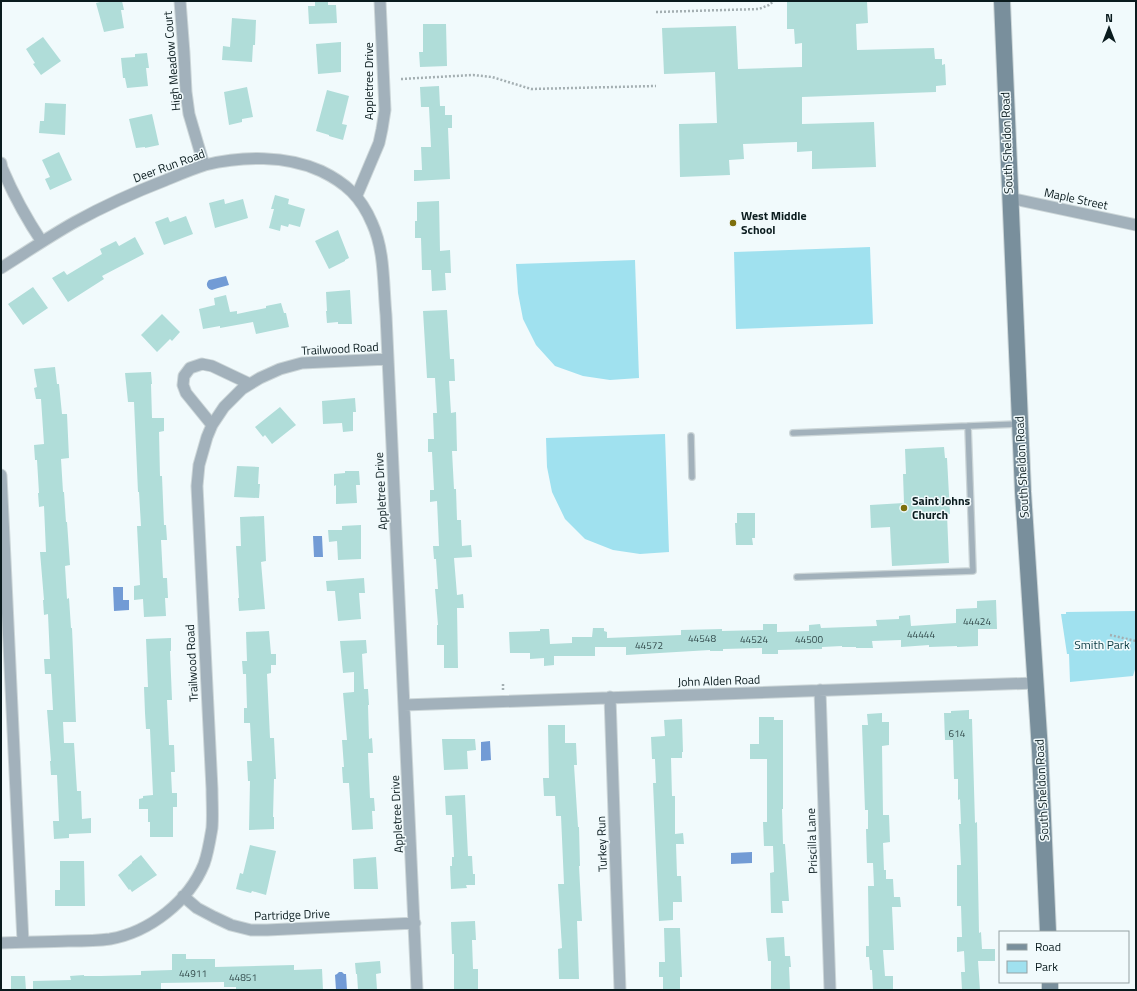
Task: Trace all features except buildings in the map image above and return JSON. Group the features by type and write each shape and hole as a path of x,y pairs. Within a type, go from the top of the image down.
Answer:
{"main road":[{"name":"South Sheldon Road","path":"1002,1 1023,492 1040,751 1048,931"}],"street":[{"name":"High Meadow Court","path":"180,1 189,114 204,165"},
{"name":"Appletree Drive","path":"380,1 385,110 379,143 357,195 372,221 381,248 388,359 418,990"},
{"name":"Deer Run Road","path":"1,268 76,222 123,198 204,165 244,159 265,159 294,162 313,167 328,174 357,195"},
{"path":"1,164 19,206 42,242"},
{"name":"Maple Street","path":"1010,198 1136,225"},
{"name":"Trailwood Road","path":"183,896 196,879 204,863 212,827 197,486 198,465 207,437 212,425 224,407 233,398 250,384 280,369 302,363 388,359"},
{"path":"212,425 186,393 183,385 184,376 190,368 202,364 212,366 250,384"},
{"path":"1,475 22,942"},
{"name":"John Alden Road","path":"404,705 1035,683"},
{"name":"Priscilla Lane","path":"820,690 830,990"},
{"name":"Turkey Run","path":"610,698 620,990"},
{"path":"1,943 92,941 123,936 140,930 159,919 183,896"},
{"name":"Partridge Drive","path":"183,896 197,908 214,917 231,925 251,930 415,923"}],"lane":[{"path":"792,433 1020,424"},
{"path":"797,577 973,571 968,426"},
{"path":"691,436 692,477"}],"path":[{"path":"656,12 759,9 774,1"},
{"path":"401,79 473,75 492,77 530,89 656,86"},
{"path":"1110,635 1136,641"}],"green space":[{"path":"870,247 873,324 736,329 734,252"},
{"path":"635,260 639,378 610,380 583,376 555,366 536,345 523,319 518,293 516,264"},
{"path":"665,434 669,552 640,554 613,550 585,539 565,519 552,492 547,467 546,438"},
{"name":"Smith Park","path":"1136,611 1136,666 1133,676 1070,682 1069,654 1067,654 1061,614 1066,614 1066,612"}],"shaded area":[{"path":"226,276 229,285 212,290 208,287 207,283 209,280"},
{"path":"313,536 322,536 323,557 314,557"},
{"path":"113,587 123,587 123,600 129,600 129,610 114,611"},
{"path":"490,741 491,760 481,761 481,742"},
{"path":"752,852 752,863 731,864 731,853"},
{"path":"339,972 346,974 347,990 336,990 335,975"}],"place":[{"name":"West Middle School","path":"733,223"},
{"name":"Saint Johns Church","path":"904,508"}]}
